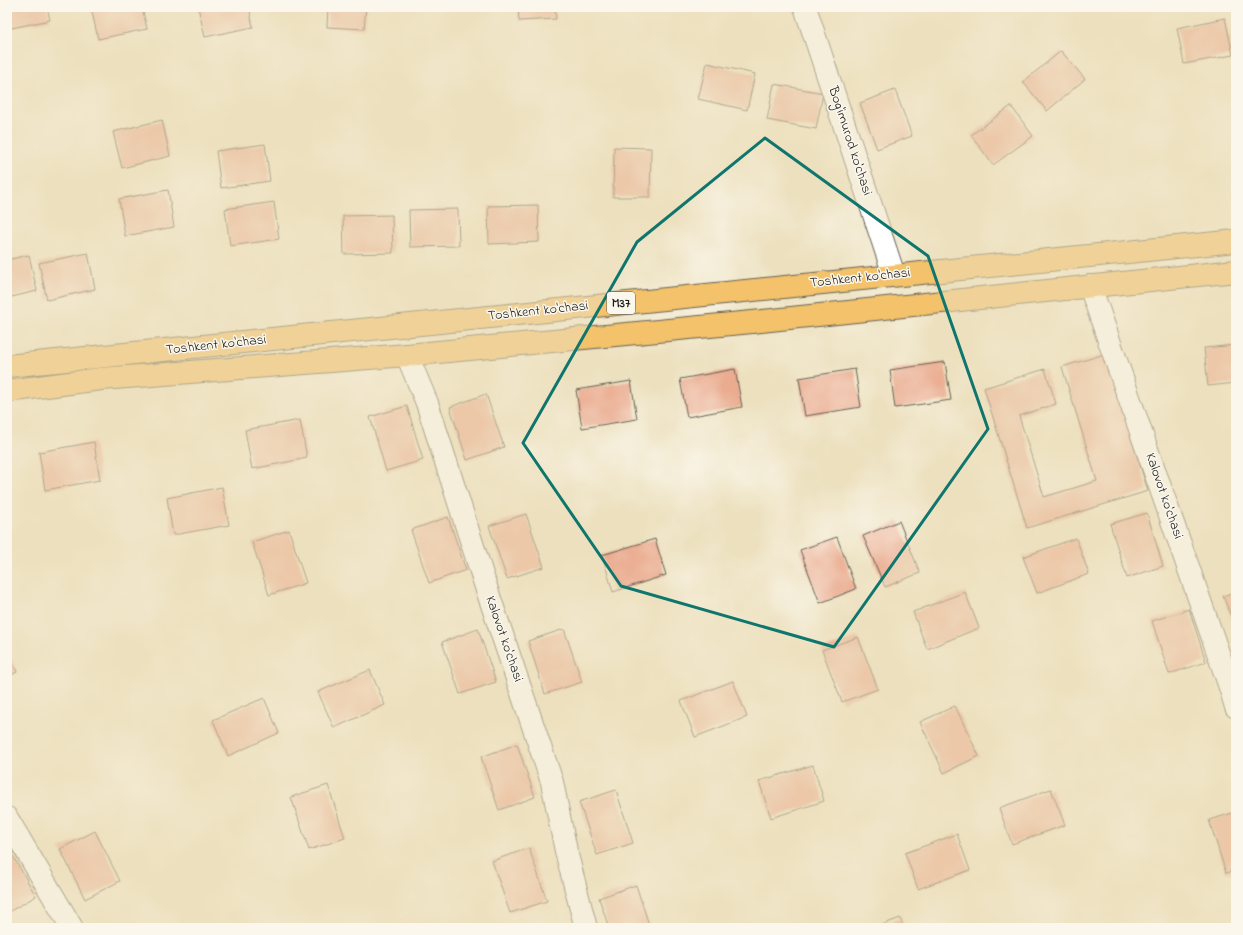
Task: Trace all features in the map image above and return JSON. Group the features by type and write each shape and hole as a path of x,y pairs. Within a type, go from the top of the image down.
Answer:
{"highway":[{"name":"Toshkent ko'chasi","path":"7,366 1236,241"},
{"name":"Toshkent ko'chasi","path":"7,391 109,379 407,355 752,322 1236,271"}],"street":[{"name":"Bog'imurod ko'chasi","path":"805,7 894,275"},
{"name":"Kalovot ko'chasi","path":"1090,286 1236,707"},
{"name":"Kalovot ko'chasi","path":"407,355 426,403 552,782 566,851 586,928"},
{"path":"7,818 72,928"}],"highlighted area":[{"path":"765,138 928,256 988,429 834,647 621,586 523,443 637,242"}],"building":[{"path":"7,7 47,7 50,20 7,29"},
{"path":"91,7 142,7 147,29 98,39"},
{"path":"198,7 249,7 253,27 205,37"},
{"path":"328,7 366,7 364,29 327,27"},
{"path":"518,7 555,7 556,19 519,21"},
{"path":"1225,18 1233,55 1184,64 1177,28"},
{"path":"1061,51 1085,79 1047,111 1023,82"},
{"path":"707,63 755,74 747,110 698,99"},
{"path":"774,84 823,93 816,129 767,120"},
{"path":"895,90 912,136 877,149 860,103"},
{"path":"1011,106 1033,136 993,165 971,135"},
{"path":"162,120 170,156 122,168 113,132"},
{"path":"265,144 270,181 221,188 216,151"},
{"path":"614,147 651,148 650,197 613,197"},
{"path":"168,190 174,227 125,236 119,199"},
{"path":"274,202 279,239 230,246 225,209"},
{"path":"538,205 539,242 489,244 488,206"},
{"path":"458,209 459,246 410,247 409,210"},
{"path":"392,215 393,253 344,254 343,216"},
{"path":"88,253 95,289 47,300 39,263"},
{"path":"29,255 37,291 7,298 7,260"},
{"path":"1236,345 1236,383 1208,386 1204,348"},
{"path":"1105,354 1148,491 1027,528 984,388 1045,369 1056,404 1019,416 1044,497 1097,481 1062,367"},
{"path":"945,362 951,400 895,408 890,370"},
{"path":"735,369 742,407 687,417 680,379"},
{"path":"855,369 861,407 805,416 799,378"},
{"path":"631,381 637,419 582,428 576,390"},
{"path":"486,394 504,447 467,460 450,407"},
{"path":"407,406 423,460 386,471 370,417"},
{"path":"300,420 307,458 252,469 245,430"},
{"path":"94,442 100,480 45,490 39,452"},
{"path":"222,487 229,525 173,535 167,498"},
{"path":"1147,513 1163,566 1127,578 1110,524"},
{"path":"526,514 544,567 507,579 489,526"},
{"path":"448,517 466,570 429,583 411,530"},
{"path":"899,521 920,573 885,587 863,536"},
{"path":"289,530 306,583 269,595 252,542"},
{"path":"837,537 856,589 820,603 800,550"},
{"path":"1076,538 1089,574 1037,593 1023,557"},
{"path":"655,539 666,575 613,592 602,555"},
{"path":"1236,591 1236,629 1223,596"},
{"path":"965,592 979,628 927,649 913,612"},
{"path":"1189,609 1206,662 1169,674 1152,621"},
{"path":"478,629 496,682 460,694 442,642"},
{"path":"564,629 582,682 545,694 528,641"},
{"path":"858,637 878,689 842,702 822,650"},
{"path":"7,651 17,672 7,677"},
{"path":"370,670 385,705 334,728 318,692"},
{"path":"733,681 747,717 695,737 681,701"},
{"path":"264,698 279,733 228,756 213,720"},
{"path":"955,706 979,756 944,773 920,722"},
{"path":"517,744 535,797 499,810 481,757"},
{"path":"813,765 824,801 771,818 759,781"},
{"path":"328,785 345,838 309,850 291,797"},
{"path":"1051,789 1065,825 1012,844 999,808"},
{"path":"616,790 633,843 597,855 579,802"},
{"path":"1236,812 1236,870 1226,873 1209,820"},
{"path":"95,831 120,881 85,899 60,849"},
{"path":"957,834 970,870 918,889 905,853"},
{"path":"529,848 547,901 510,913 492,861"},
{"path":"13,856 36,896 7,913 7,859"},
{"path":"636,885 650,928 609,928 599,898"},
{"path":"900,918 904,928 874,928"}]}
